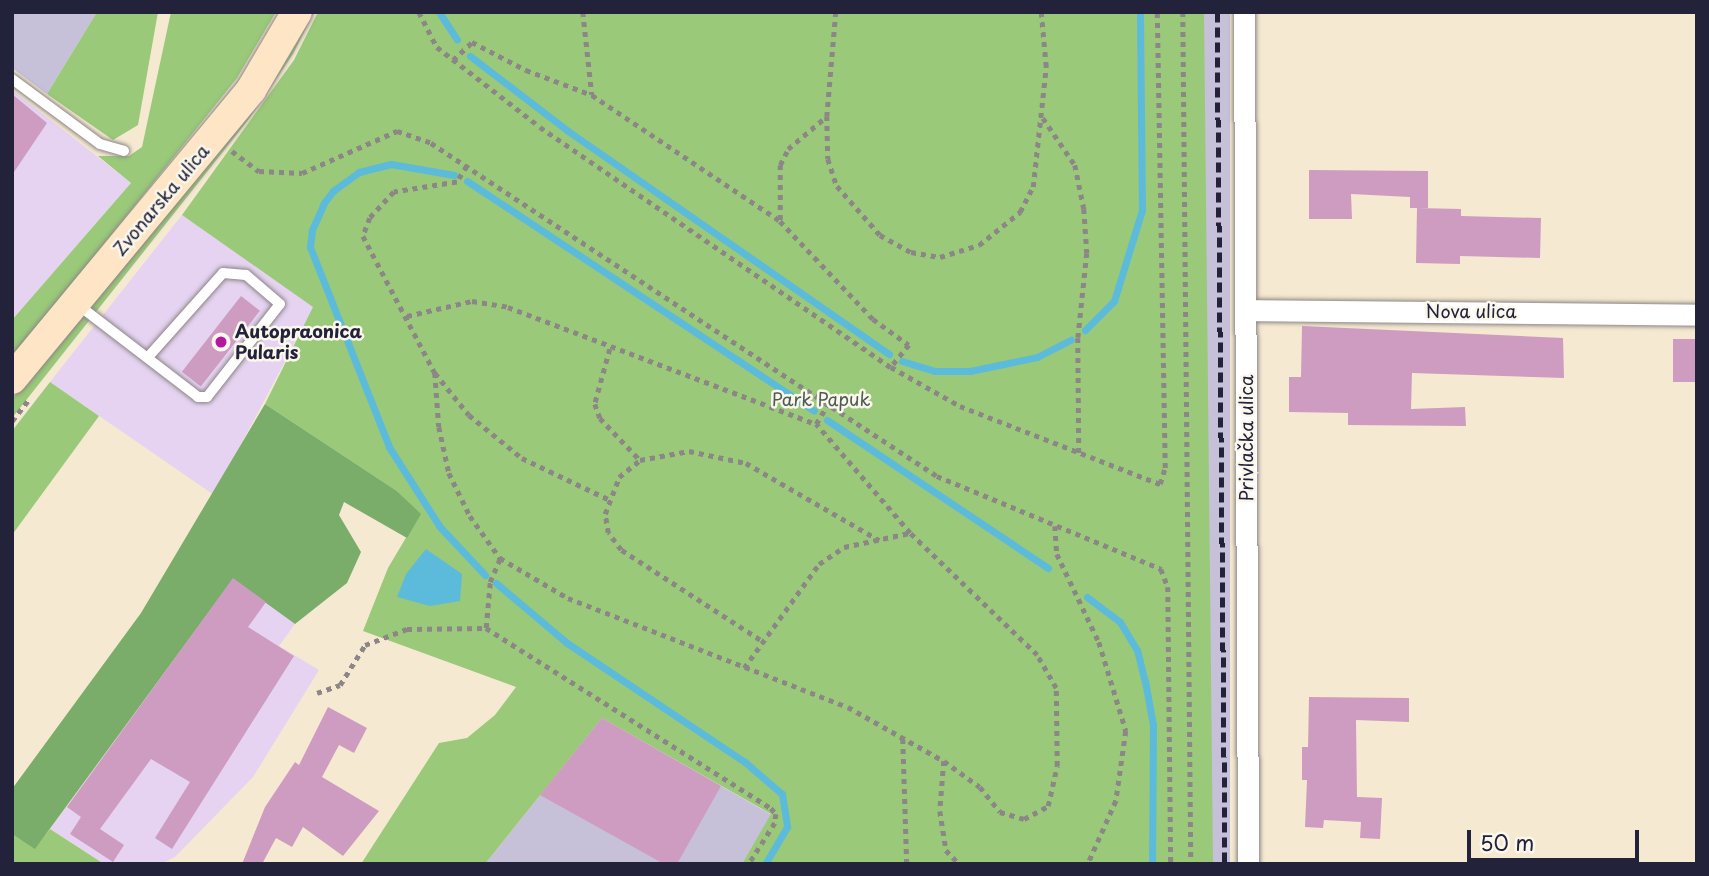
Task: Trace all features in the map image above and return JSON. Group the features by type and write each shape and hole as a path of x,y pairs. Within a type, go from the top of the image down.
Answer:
{"main road":[{"name":"Zvonarska ulica","path":"12,379 251,90 297,12"}],"street":[{"name":"Privlačka ulica","path":"1244,12 1248,864"},
{"name":"Nova ulica","path":"1245,310 1697,315"}],"lane":[{"path":"12,79 100,144 124,151"},
{"path":"76,302 149,355 198,397 207,397 280,304 246,275 223,273 149,355"}],"path":[{"path":"419,12 436,47 540,127 891,367 960,406 1079,455 1160,484 1165,468 1157,12"},
{"path":"583,12 592,95"},
{"path":"836,12 827,116 828,159 837,186 880,235 911,252 940,257 979,245 1020,212 1033,187 1046,68 1041,12"},
{"path":"1183,12 1191,864"},
{"path":"453,60 472,42 526,70 592,95 780,221 873,319 909,345 891,367"},
{"path":"780,221 780,165 788,149 827,116"},
{"path":"1042,117 1075,165 1084,209 1079,455"},
{"path":"229,148 259,171 302,173 397,131 431,143 937,475 1161,569 1168,587 1171,864"},
{"path":"467,166 457,182 394,192 370,218 363,236 436,373 469,415 522,458 608,499"},
{"path":"407,316 472,301 496,305 816,424 910,533 1037,655 1056,688 1057,766 1048,806 1024,819 1000,812 980,787 944,761 848,707 568,598 500,558 470,516 449,473 439,427 436,373"},
{"path":"610,349 595,404 600,418 640,460"},
{"path":"816,424 828,404"},
{"path":"760,640 621,550 608,533 608,499 619,477 640,460 689,451 746,463 879,540"},
{"path":"1055,526 1057,554 1099,642 1126,731 1116,801 1088,864"},
{"path":"744,668 760,640 819,564 844,547 910,533"},
{"path":"486,628 490,582 500,558"},
{"path":"317,693 340,685 365,645 407,629 486,628 771,808 776,814 775,823 749,864"},
{"path":"903,738 907,864"},
{"path":"944,761 940,811 946,850 959,864"}],"shaded area":[{"path":"12,12 97,12 47,94 12,68"},
{"path":"1204,12 1230,12 1230,864 1204,864"},
{"path":"12,90 131,183 12,320"},
{"path":"182,215 314,307 214,495 50,382"},
{"path":"233,578 295,624 279,646 319,670 253,777 175,857 161,864 104,864 50,829"},
{"path":"602,718 772,815 742,864 485,864"}],"green space":[{"path":"97,12 158,12 138,125 113,140 47,94"},
{"path":"171,12 276,12 237,78 12,359 12,320 131,183 98,156 129,156 142,147"},
{"path":"306,12 314,12 293,54 248,120 12,418 12,399 125,257"},
{"name":"Park Papuk","path":"318,12 1204,12 1213,864 742,864 771,814 602,718 485,864 361,864 439,743 467,738 495,715 516,687 363,631 388,568 420,514 397,491 265,404 313,307 182,215 294,60"},
{"path":"50,382 99,416 12,535 12,431"},
{"path":"265,404 397,491 421,514 407,538 344,502 339,515 361,552 347,583 295,624 233,579 35,849 12,834 12,789 141,613"},
{"path":"50,829 104,864 12,864 12,834 35,848"}],"water":[{"path":"426,549 462,574 460,601 430,606 397,597 406,574"}],"building":[{"path":"12,94 47,123 12,175"},
{"path":"1309,170 1428,171 1428,208 1410,208 1410,197 1351,194 1352,219 1309,219"},
{"path":"1417,208 1461,209 1461,216 1541,218 1540,258 1460,256 1460,264 1416,263"},
{"name":"Autopraonica Pularis","path":"241,296 260,311 201,386 182,372"},
{"path":"1302,326 1563,338 1564,378 1412,373 1411,409 1465,407 1466,426 1348,425 1348,413 1289,412 1289,377 1301,377"},
{"path":"1673,339 1697,339 1697,382 1673,382"},
{"path":"233,578 266,602 248,627 294,656 172,849 155,838 190,782 151,759 100,829 124,845 113,862 70,834 81,817 67,807"},
{"path":"1309,697 1409,698 1409,722 1356,720 1357,797 1382,798 1380,839 1360,838 1361,822 1324,820 1323,828 1305,827 1307,780 1302,780 1302,747 1308,747"},
{"path":"328,707 367,728 354,753 339,745 322,777 379,811 343,856 303,827 292,847 276,838 262,864 242,864 265,807 295,762 299,765"},
{"path":"602,718 721,786 677,864 664,864 540,795"}],"waterway":[{"path":"439,12 457,40"},
{"path":"1085,330 1114,301 1142,210 1140,12"},
{"path":"470,56 568,131 889,354"},
{"path":"454,175 391,164 359,172 333,191 324,203 312,230 310,247 389,447 440,527 485,575"},
{"path":"467,181 814,411"},
{"path":"902,361 935,371 970,371 1037,357 1071,340"},
{"path":"827,420 1048,568"},
{"path":"496,583 567,643 745,762 782,794 787,827 765,864"},
{"path":"1087,597 1120,622 1137,650 1145,681 1153,725 1152,864"}],"railway":[{"path":"1217,12 1225,864"}],"place":[{"name":"Autopraonica Pularis","path":"221,342"}]}
